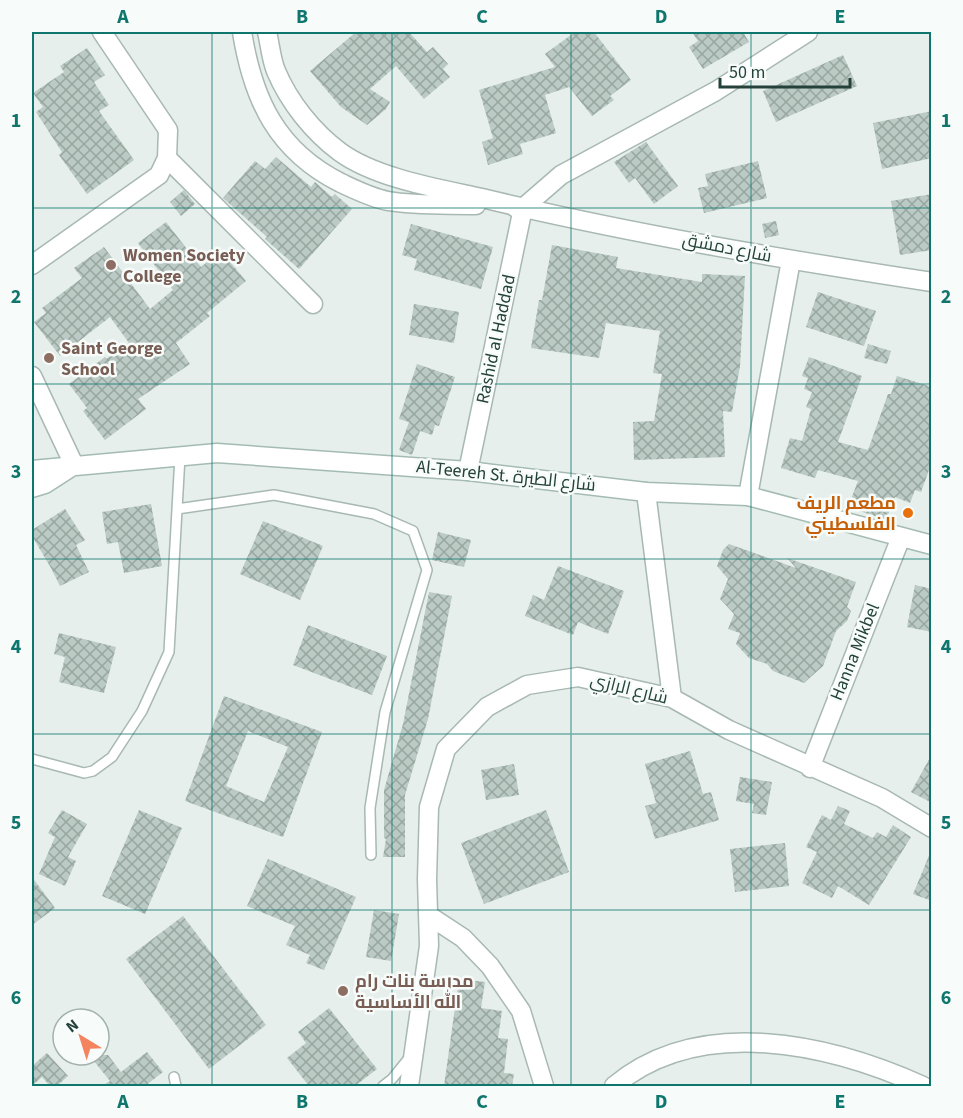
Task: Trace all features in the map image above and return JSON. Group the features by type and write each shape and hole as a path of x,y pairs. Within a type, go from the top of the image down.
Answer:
{"street":[{"path":"32,265 159,175 167,158 168,130 102,32"},
{"path":"242,32 246,57 256,90 272,122 294,150 319,172 357,191 388,201 523,208 561,176 716,91 808,32"},
{"path":"267,32 276,70 294,104 315,129 341,152 368,167 408,181 523,208"},
{"path":"167,158 314,304"},
{"name":"شارع دمشق","path":"523,208 791,260 932,282"},
{"name":"Rashid al Haddad","path":"468,471 523,208"},
{"path":"748,496 791,260"},
{"path":"32,376 74,465 45,484 32,488"},
{"name":"Al-Teereh St. شارع الطيرة","path":"32,470 218,453 275,455 468,471 646,492 748,496 932,545"},
{"path":"646,492 672,698"},
{"name":"Hanna Mikbel","path":"810,768 901,537"},
{"name":"شارع الرازي","path":"409,1086 429,946 427,879 429,807 446,749 488,707 527,685 578,677 672,698 729,729 810,768 882,798 932,828"},
{"path":"428,915 464,938 490,966 521,1011 544,1086"},
{"path":"614,1086 630,1072 667,1056 709,1044 750,1042 805,1048 849,1057 890,1071 923,1086"}],"lane":[{"path":"32,759 84,773 93,771 112,757 142,711 169,652 180,456"},
{"path":"177,509 274,495 374,514 413,531 427,570 385,712 370,808 371,855"},
{"path":"383,1086 392,1079 414,1051"}],"building":[{"path":"356,32 409,32 427,52 433,47 448,64 443,69 450,77 424,99 396,66 370,89 390,102 386,109 367,125 341,107 310,71"},
{"path":"575,32 594,32 631,80 610,96 614,100 592,116 569,87 545,95 556,133 520,144 523,154 488,165 482,142 493,138 479,90 555,67 545,54"},
{"path":"692,32 743,32 749,42 703,69 689,47 698,41"},
{"path":"87,48 105,75 94,82 109,105 99,111 134,160 87,194 59,155 62,152 36,112 43,107 33,93 64,72 60,66"},
{"path":"843,55 857,86 776,122 763,91"},
{"path":"932,111 932,158 882,169 873,123"},
{"path":"646,142 678,186 654,204 635,178 629,183 614,162"},
{"path":"276,157 311,187 315,182 332,197 335,194 352,209 299,269 223,198 255,161 265,169"},
{"path":"758,161 767,198 704,213 698,188 708,186 705,174"},
{"path":"184,190 195,204 181,216 170,202"},
{"path":"932,194 932,250 900,255 891,201"},
{"path":"776,221 779,235 765,238 762,224"},
{"path":"166,222 201,267 221,251 246,281 207,313 210,316 176,343 190,364 138,399 146,409 105,440 83,411 87,408 69,384 105,357 106,359 129,343 110,317 60,356 34,322 46,313 42,308 82,278 74,268 104,247 150,309 173,290 138,243"},
{"path":"411,224 493,247 481,289 414,270 417,259 402,255"},
{"path":"552,245 618,257 616,268 702,282 702,274 745,276 740,366 732,412 723,411 725,457 634,460 633,422 654,421 662,374 653,373 660,331 606,323 599,358 531,348"},
{"path":"818,292 876,311 864,346 806,327"},
{"path":"414,304 459,312 454,343 409,335"},
{"path":"868,344 891,351 887,364 864,358"},
{"path":"809,357 862,376 838,442 868,450 888,394 891,394 897,376 932,387 932,462 921,492 915,490 910,503 895,497 886,520 848,507 858,481 818,470 815,478 781,468 790,438 802,441 811,409 806,407 812,392 804,389 808,378 802,376"},
{"path":"417,364 455,377 439,426 435,425 432,435 420,431 412,455 399,450 409,422 399,419"},
{"path":"151,504 162,566 124,573 118,542 107,544 102,512"},
{"path":"65,509 85,540 76,545 89,572 60,586 32,536 32,530"},
{"path":"263,521 323,546 300,600 240,574"},
{"path":"438,532 471,540 464,567 432,560"},
{"path":"729,544 796,568 787,558 856,582 847,607 851,611 847,621 836,631 823,666 804,683 773,671 767,664 749,658 736,644 740,633 728,629 734,614 720,599 728,579 717,566 723,550"},
{"path":"558,566 624,591 608,634 578,622 573,635 525,616 533,595 544,600"},
{"path":"915,585 932,589 932,632 907,627"},
{"path":"429,592 452,596 428,719 405,795 405,857 383,857 386,839 384,838 384,790 403,724"},
{"path":"308,625 387,656 372,695 293,665"},
{"path":"59,633 116,647 104,693 59,682 65,657 54,654"},
{"path":"224,696 322,732 283,837 185,801","holes":["248,731 288,747 264,802 226,786"]},
{"path":"690,751 703,794 711,792 719,820 655,839 645,806 656,803 645,764"},
{"path":"932,754 932,803 911,792"},
{"path":"514,764 519,795 486,800 481,770"},
{"path":"740,777 772,782 766,815 752,813 754,804 736,801"},
{"path":"838,806 850,811 844,824 873,838 877,832 886,837 893,825 911,837 869,905 838,886 832,898 802,883 817,852 806,847 822,815 831,820"},
{"path":"62,810 87,824 68,857 76,861 65,886 39,874 55,837 48,833"},
{"path":"139,810 182,828 145,914 102,896"},
{"path":"546,810 569,872 484,904 461,843"},
{"path":"785,843 789,886 735,892 730,849"},
{"path":"932,851 932,901 913,894"},
{"path":"268,859 356,897 324,970 306,963 310,955 286,945 295,926 247,906"},
{"path":"32,877 55,908 32,925"},
{"path":"374,910 399,914 391,961 366,957"},
{"path":"183,916 266,1025 209,1069 126,959"},
{"path":"459,979 485,982 481,1008 502,1011 498,1038 508,1039 504,1073 514,1074 512,1086 444,1086"},
{"path":"329,1008 377,1069 355,1086 309,1086 287,1058 306,1043 298,1032"},
{"path":"147,1052 163,1072 145,1086 102,1086 110,1081 99,1067 111,1067 111,1059 121,1072"},
{"path":"47,1053 51,1057 51,1067 60,1067 68,1076 57,1086 50,1086 42,1077 32,1086 32,1066"}],"place":[{"name":"Women Society College","path":"111,265"},
{"name":"Saint George School","path":"49,358"},
{"name":"مطعم الريف الفلسطيني","path":"908,513"},
{"name":"مدرسة بنات رام الله الأساسية","path":"343,991"}]}
